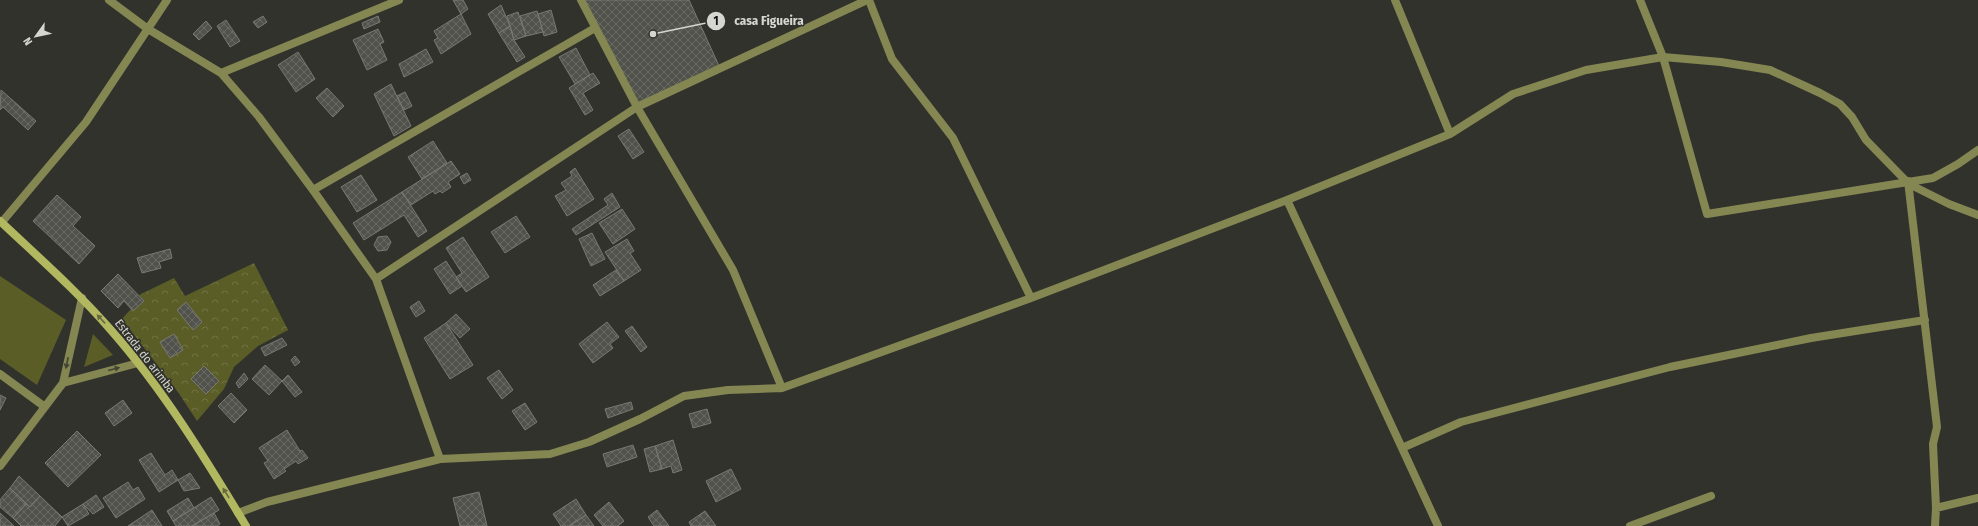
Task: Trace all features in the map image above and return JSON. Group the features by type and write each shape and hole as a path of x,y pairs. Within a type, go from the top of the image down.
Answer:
{"main road":[{"name":"Estrada do arimba","path":"1,221 82,298 111,329 138,363 188,432 246,526"}],"street":[{"path":"109,0 148,29 221,73 259,117 313,190 376,279 440,459"},
{"path":"1,221 86,122 167,0"},
{"path":"221,73 399,0"},
{"path":"581,0 637,107 733,270 782,388"},
{"path":"376,279 637,107 868,0 892,59 953,138 1031,298"},
{"path":"1395,0 1450,134"},
{"path":"1640,0 1663,57 1707,214 1932,178 1958,164 1978,150"},
{"path":"313,190 595,28"},
{"path":"238,512 267,502 440,459 550,454 589,442 640,420 684,396 728,390 782,388 1031,298 1288,200 1450,134 1513,94 1586,70 1663,57 1721,62 1770,70 1840,104 1852,118 1866,140 1908,181 1909,184 1949,204 1978,215"},
{"path":"1908,181 1937,427 1933,444 1936,508 1935,526"},
{"path":"1288,200 1438,526"},
{"path":"0,466 63,383 82,298"},
{"path":"1402,448 1461,422 1670,367 1812,338 1925,320"},
{"path":"63,383 138,363"},
{"path":"0,374 45,407"},
{"path":"1630,526 1711,496"},
{"path":"1936,508 1978,498"}],"green space":[{"path":"254,263 288,330 258,346 234,367 224,389 197,421 178,392 122,319 131,309 133,311 144,301 139,295 174,278 185,296"},
{"path":"0,276 66,320 37,385 0,359"},
{"path":"93,334 113,355 84,367"}],"building":[{"path":"453,0 463,0 468,9 461,14"},
{"path":"584,0 689,0 720,68 637,107"},
{"path":"501,5 510,26 499,33 488,14"},
{"path":"551,10 557,32 544,36 538,14"},
{"path":"537,11 543,32 526,36 520,16"},
{"path":"518,12 526,36 514,40 507,16"},
{"path":"461,14 471,34 441,54 434,40 438,38 434,31"},
{"path":"263,16 267,22 258,28 253,22"},
{"path":"378,16 380,22 364,29 362,23"},
{"path":"226,20 240,41 230,47 217,26"},
{"path":"206,21 212,28 199,40 193,34"},
{"path":"510,26 514,40 525,57 517,62 499,33"},
{"path":"378,29 384,42 380,44 387,60 367,70 353,40"},
{"path":"576,48 590,75 575,84 559,57"},
{"path":"426,49 433,62 404,77 399,64"},
{"path":"298,52 315,79 296,92 278,65"},
{"path":"593,73 600,83 583,93 593,110 585,115 569,88"},
{"path":"391,84 411,126 394,136 374,94"},
{"path":"327,88 344,106 333,117 316,98"},
{"path":"1,90 36,121 28,130 3,107 0,110"},
{"path":"405,92 412,106 404,110 397,96"},
{"path":"629,129 644,152 633,159 618,136"},
{"path":"433,141 447,163 422,179 408,157"},
{"path":"451,161 460,174 448,182 451,187 442,193 440,191 435,194 433,191 411,205 402,192"},
{"path":"575,168 594,199 567,216 555,196 566,190 561,183 572,176 570,172"},
{"path":"467,173 471,180 464,184 460,177"},
{"path":"361,175 377,200 357,212 341,187"},
{"path":"402,192 427,231 418,237 404,215 364,240 353,223"},
{"path":"612,193 620,207 576,235 572,229 608,205 604,199"},
{"path":"57,195 81,217 73,226 95,246 79,264 33,221"},
{"path":"622,209 635,229 613,244 599,223"},
{"path":"516,216 530,237 505,253 491,232"},
{"path":"592,233 605,259 591,266 579,239"},
{"path":"387,236 391,242 387,250 378,251 374,245 378,237"},
{"path":"463,237 489,277 466,292 456,277 462,273 446,248"},
{"path":"627,239 634,251 630,253 641,270 624,281 605,252"},
{"path":"170,249 172,258 159,262 161,268 142,273 137,258"},
{"path":"446,261 462,286 450,294 434,269"},
{"path":"616,270 624,281 600,296 593,285"},
{"path":"118,274 144,301 133,311 124,301 118,308 101,291"},
{"path":"419,301 425,311 416,317 410,307"},
{"path":"186,302 202,322 193,330 177,310"},
{"path":"456,314 470,329 460,338 446,323"},
{"path":"607,322 619,337 610,344 613,348 593,363 579,344"},
{"path":"446,323 473,365 450,379 424,338"},
{"path":"632,326 647,347 641,352 625,331"},
{"path":"174,334 183,350 170,358 160,342"},
{"path":"282,338 287,345 265,356 261,348"},
{"path":"295,356 300,362 295,366 291,360"},
{"path":"265,365 282,381 269,395 252,379"},
{"path":"204,366 219,381 206,394 191,379"},
{"path":"499,370 513,390 502,399 487,378"},
{"path":"244,373 248,379 239,388 236,383"},
{"path":"288,375 302,392 295,397 282,381"},
{"path":"231,393 247,410 234,423 218,406"},
{"path":"0,395 6,398 0,410"},
{"path":"123,400 132,413 114,426 105,413"},
{"path":"631,402 633,409 608,418 605,409"},
{"path":"525,403 537,422 525,430 512,411"},
{"path":"707,409 711,423 693,428 689,414"},
{"path":"287,430 300,451 302,450 308,458 298,464 296,461 284,469 286,471 274,479 264,463 268,461 259,448"},
{"path":"77,431 101,455 68,487 45,463"},
{"path":"673,440 682,470 673,473 671,466 662,469 655,446"},
{"path":"633,445 637,457 607,467 603,454"},
{"path":"655,446 662,469 650,472 644,449"},
{"path":"151,453 165,475 172,470 178,480 159,492 139,460"},
{"path":"731,469 741,489 716,502 706,481"},
{"path":"190,473 200,488 184,491 178,480"},
{"path":"19,476 40,496 30,507 10,488"},
{"path":"128,482 133,490 138,487 145,499 116,518 103,498"},
{"path":"10,488 26,504 13,518 0,507 0,500"},
{"path":"479,492 487,526 460,526 453,498"},
{"path":"96,495 104,507 93,514 83,504"},
{"path":"40,496 62,517 55,526 21,526 13,518 26,504 30,507"},
{"path":"211,497 219,510 192,526 176,526 173,521"},
{"path":"188,498 194,508 173,521 167,511"},
{"path":"576,499 586,515 569,526 561,526 553,514"},
{"path":"609,502 624,521 618,526 603,526 594,515"},
{"path":"83,504 89,514 68,526 62,517"},
{"path":"152,510 162,526 128,526"},
{"path":"657,510 669,526 654,526 648,517"},
{"path":"705,511 716,526 691,526 689,522"},
{"path":"0,513 14,526 0,526"},
{"path":"214,513 220,524 217,526 192,526"},
{"path":"586,515 594,526 569,526"}],"place":[{"name":"casa Figueira","path":"653,34"}]}
